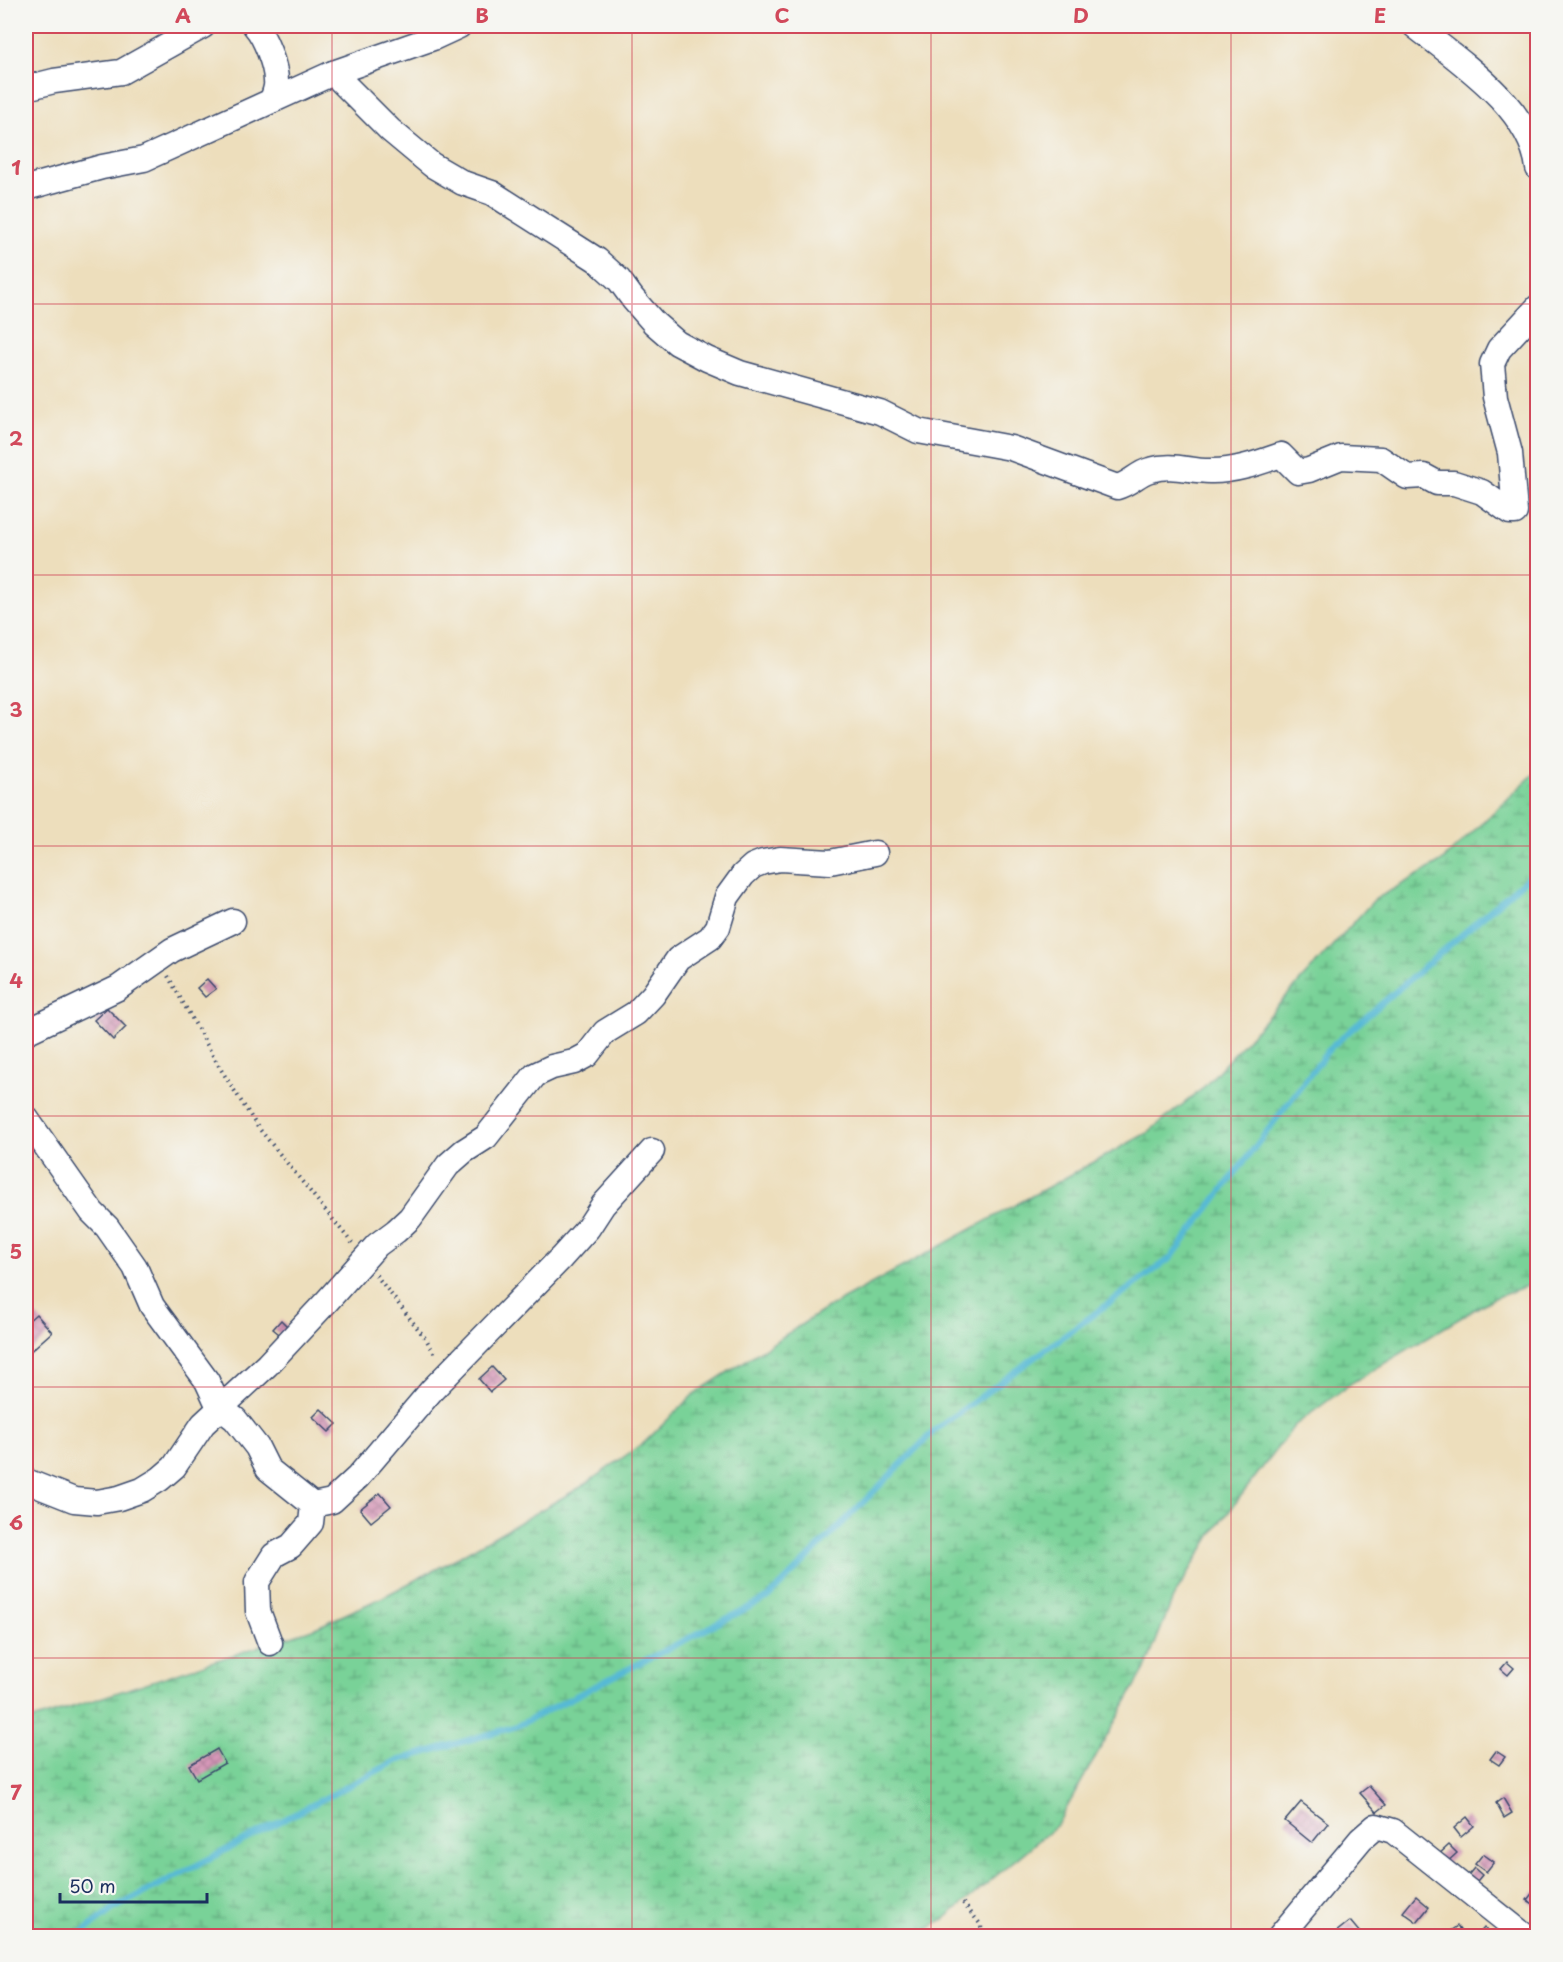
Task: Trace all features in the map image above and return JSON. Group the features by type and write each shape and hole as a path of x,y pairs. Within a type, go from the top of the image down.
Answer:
{"street":[{"path":"26,88 54,81 121,72 203,26"},
{"path":"255,26 261,32 275,70 277,83 272,100"},
{"path":"26,188 102,167 144,159 333,73 434,38 459,26"},
{"path":"1415,26 1464,62 1495,93 1527,133 1536,154 1538,168"},
{"path":"333,73 390,130 432,165 463,183 492,193 597,260 619,280 654,323 677,343 707,360 740,373 880,412 918,431 1011,447 1117,487 1130,482 1148,470 1168,467 1179,466 1208,472 1225,470 1281,455 1295,470 1302,472 1337,458 1358,456 1384,460 1407,477 1424,476 1437,483 1454,483 1482,492 1510,512 1515,512 1510,453 1495,397 1492,364 1499,349 1538,307"},
{"path":"27,1480 74,1500 97,1502 119,1498 142,1490 174,1467 203,1424 267,1365 377,1245 410,1218 448,1165 486,1137 535,1075 552,1067 574,1062 587,1055 605,1032 636,1013 653,995 678,959 710,938 718,927 727,897 743,875 753,866 780,859 830,862 875,853"},
{"path":"26,1032 118,988 172,950 233,921"},
{"path":"26,1118 92,1212 107,1227 135,1267 152,1306 207,1381 219,1407 235,1419 257,1447 268,1469 313,1505"},
{"path":"313,1505 332,1501 358,1477 431,1392 561,1258 588,1228 603,1204 652,1151"},
{"path":"270,1643 258,1611 257,1582 274,1555 291,1546 311,1523 313,1505"},
{"path":"1280,1936 1362,1839 1376,1826 1393,1831 1525,1936"}],"path":[{"path":"158,960 220,1068 257,1126 365,1258 426,1339 447,1376"},
{"path":"963,1903 981,1925 982,1936"}],"green space":[{"path":"1537,771 1537,1282 1492,1299 1353,1382 1294,1426 1212,1534 1173,1598 1146,1667 1057,1825 942,1921 916,1936 26,1936 26,1722 313,1629 383,1597 446,1564 581,1487 645,1442 694,1394 827,1308 1147,1133 1202,1089 1374,900 1441,862"}],"building":[{"path":"207,979 216,989 205,997 197,988"},
{"path":"107,1008 126,1027 113,1040 94,1020"},
{"path":"36,1314 52,1332 26,1355 26,1323"},
{"path":"281,1320 291,1330 284,1338 273,1329"},
{"path":"492,1367 504,1380 490,1392 479,1379"},
{"path":"321,1409 337,1424 329,1432 313,1417"},
{"path":"380,1493 391,1506 371,1522 360,1509"},
{"path":"1507,1662 1514,1668 1508,1675 1501,1669"},
{"path":"217,1749 225,1763 197,1779 189,1765"},
{"path":"1496,1751 1505,1757 1499,1765 1490,1759"},
{"path":"1369,1786 1386,1805 1377,1812 1360,1793"},
{"path":"1503,1798 1512,1813 1504,1818 1496,1803"},
{"path":"1301,1802 1328,1823 1312,1843 1285,1821"},
{"path":"1467,1817 1474,1826 1461,1837 1454,1828"},
{"path":"1449,1845 1457,1853 1445,1864 1437,1856"},
{"path":"1483,1854 1494,1862 1486,1872 1475,1864"},
{"path":"1474,1868 1482,1875 1473,1886 1465,1879"},
{"path":"1534,1891 1538,1894 1538,1907 1527,1900"},
{"path":"1416,1896 1429,1907 1417,1922 1403,1912"},
{"path":"1350,1921 1361,1934 1331,1936"},
{"path":"1457,1926 1464,1936 1443,1936"},
{"path":"1484,1928 1493,1936 1477,1936"}],"waterway":[{"path":"78,1936 113,1909 396,1761 517,1726 769,1597 935,1430 1171,1258 1330,1048 1538,869"}]}
